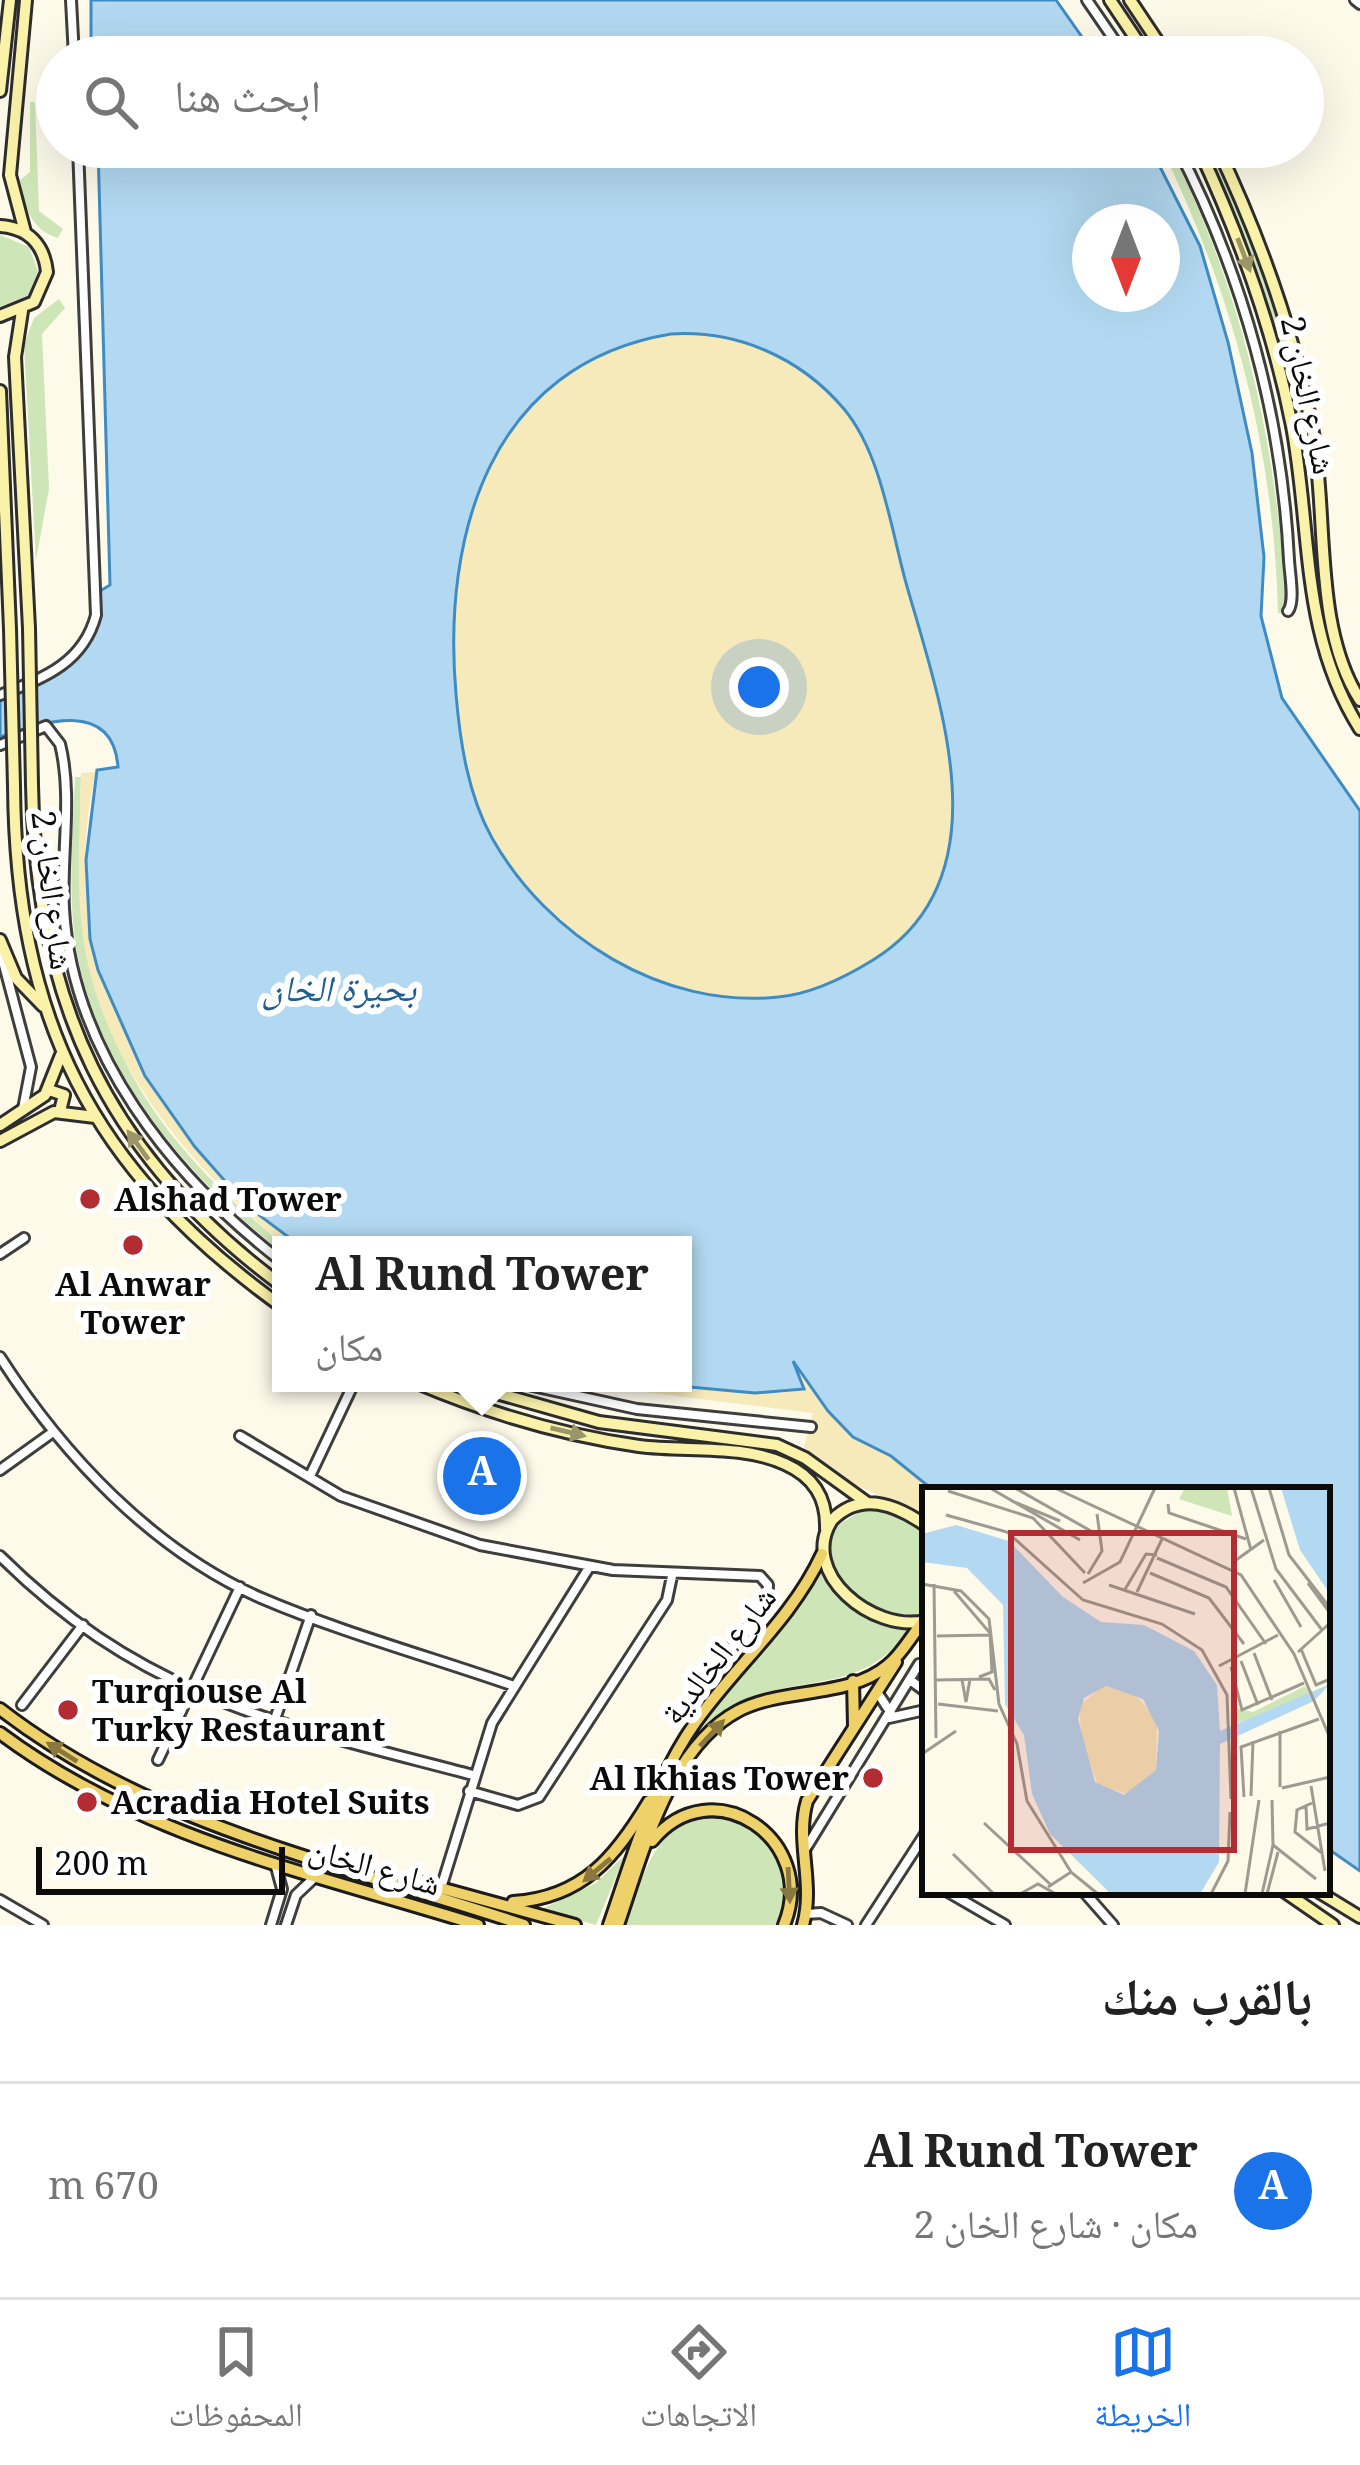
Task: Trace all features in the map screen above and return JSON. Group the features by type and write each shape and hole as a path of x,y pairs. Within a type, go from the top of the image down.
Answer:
{"main road":[{"path":"0,226 25,232 10,175 26,0"},
{"path":"1110,0 1134,36"},
{"path":"1130,0 1154,36"},
{"path":"9,1 8,44 18,55"},
{"path":"0,91 9,1"},
{"name":"شارع الخان 2","path":"1207,168 1248,265 1277,360 1303,490 1316,631 1333,681 1360,729"},
{"name":"شارع الخان 2","path":"1226,168 1264,259 1301,378 1322,497 1331,628 1360,700"},
{"name":"شارع الخان 2","path":"25,232 40,247 46,272 38,297 22,311 14,357 32,785 46,944 87,1063 122,1124 211,1228 272,1278"},
{"path":"0,316 22,311"},
{"name":"شارع الخان 2","path":"0,391 20,906 43,1006 95,1117 178,1219 272,1298"},
{"path":"1312,604 1329,603"},
{"path":"1316,631 1331,628"},
{"path":"0,944 20,985 43,1006"},
{"path":"0,1124 49,1090 61,1052"},
{"path":"49,1090 64,1095 60,1111"},
{"path":"0,1141 60,1111 95,1117"},
{"path":"441,1392 496,1413 585,1436 779,1461 816,1487 826,1529 822,1554 830,1576 860,1605 898,1622 922,1621"},
{"path":"493,1392 599,1422 777,1444 805,1457 866,1502 891,1507 922,1523"},
{"path":"826,1529 845,1508 866,1502"},
{"name":"شارع الخالدية","path":"619,1910 660,1783 697,1720 775,1628 822,1554"},
{"name":"شارع الخالدية","path":"613,1925 686,1766 718,1724 755,1703 853,1682 880,1671 922,1624"},
{"path":"804,1919 807,1801 903,1648"},
{"path":"853,1682 854,1728"},
{"name":"شارع الخان","path":"3,1701 63,1754 141,1796 217,1826 524,1925"},
{"name":"شارع الخان","path":"0,1732 6,1745 126,1810 276,1865 478,1925"},
{"path":"141,1796 148,1782"},
{"path":"496,1902 548,1897 593,1875 621,1846 660,1783"},
{"path":"646,1849 664,1827 690,1813 720,1810 749,1818 772,1837 788,1865 791,1900 784,1925"},
{"path":"217,1826 223,1812"},
{"path":"348,1867 575,1925"},
{"path":"1289,1895 1333,1925"},
{"path":"1323,1895 1360,1917"}],"street":[{"path":"71,0 73,36"},
{"path":"1088,0 1112,36"},
{"path":"0,694 64,666 84,645 96,615 79,168"},
{"path":"1186,168 1232,276 1266,390 1285,501 1288,611"},
{"path":"0,745 46,726 60,744 69,947 89,1017 122,1085 180,1167 272,1253"},
{"path":"0,944 32,1067 22,1112"},
{"path":"0,1254 24,1238"},
{"path":"0,1357 53,1432 124,1505 240,1587 514,1686"},
{"path":"310,1476 353,1392"},
{"path":"560,1392 637,1409 812,1427"},
{"path":"0,1470 53,1432"},
{"path":"240,1436 346,1498 445,1535 590,1566 673,1575 751,1574 766,1582 767,1605 728,1654"},
{"path":"0,1556 83,1625 190,1692 274,1722 473,1775"},
{"path":"441,1888 492,1723 590,1566"},
{"path":"469,1791 518,1805 539,1797 667,1600 673,1575"},
{"path":"158,1760 240,1587"},
{"path":"274,1722 311,1616"},
{"path":"22,1705 83,1625"},
{"path":"805,1849 920,1664"},
{"path":"910,1680 922,1689"},
{"path":"877,1692 887,1713"},
{"path":"867,1708 887,1713 922,1710"},
{"path":"866,1925 922,1839"},
{"path":"271,1925 282,1889 276,1865"},
{"path":"286,1925 296,1894 315,1877"},
{"path":"808,1894 821,1913 847,1925"},
{"path":"953,1895 1006,1925"},
{"path":"1087,1895 1113,1925"},
{"path":"0,1900 43,1925"},
{"path":"804,1919 821,1913"}],"green space":[{"path":"30,102 35,102 39,211 63,229 58,238 41,229 27,208 20,180 30,172"},
{"path":"1171,168 1179,168 1218,259 1253,374 1275,492 1287,613 1278,613 1268,491 1245,374"},
{"path":"1215,168 1222,168 1258,259 1292,374 1309,454 1304,454 1262,282"},
{"path":"0,235 29,247 38,271 29,295 0,307"},
{"path":"59,299 65,308 42,334 49,489 36,560 24,345 34,318"},
{"path":"75,777 81,777 86,922 97,983 115,1040 142,1093 179,1144 274,1236 272,1245 181,1156 152,1120 105,1040 77,953 72,865"},
{"path":"866,1508 892,1514 922,1531 922,1614 888,1612 854,1593 833,1563 830,1545 835,1527"},
{"path":"821,1571 859,1611 910,1629 868,1666 775,1690 727,1710 699,1736 662,1790 712,1707 787,1621"},
{"path":"696,1816 739,1824 771,1846 786,1881 777,1925 625,1925 658,1848"},
{"path":"625,1855 596,1925 542,1909 596,1883"}],"sand":[{"path":"693,333 736,341 777,356 814,379 846,411 862,441 899,547 933,678 952,789 950,852 936,892 913,927 852,973 779,995 728,996 656,978 589,944 560,922 533,896 490,834 470,782 459,727 453,628 459,566 474,508 497,454 530,408 573,371 627,345"},
{"path":"96,772 86,840 89,908 103,974 127,1037 161,1096 201,1151 289,1236 274,1236 246,1212 181,1143 127,1065 106,1022 82,930 81,773"},
{"path":"793,1361 853,1437 891,1456 929,1487 922,1487 922,1514 853,1484 804,1448 813,1413 645,1392 804,1389"}],"water":[{"path":"91,0 1056,0 1081,36 91,36"},
{"name":"بحيرة الخان","path":"99,168 1161,168 1179,204 1072,204 1072,312 1180,312 1180,206 1200,246 1228,342 1252,453 1264,557 1261,616 1282,698 1360,811 1360,1871 1330,1850 1330,1487 929,1487 891,1456 853,1437 793,1361 804,1389 755,1393 692,1387 692,1236 287,1236 247,1206 195,1147 145,1076 98,970 90,939 86,860 97,770 118,767 113,745 103,731 72,720 0,737 0,698 70,661 92,633 100,591 110,585","holes":["671,334 720,337 787,361 827,391 857,427 883,492 934,681 952,786 951,836 939,883 914,925 851,973 778,997 735,998 651,978 612,959 544,906 492,838 477,804 456,694 458,575 470,518 490,466 520,419 559,381 609,352"]}],"place":[{"name":"Alshad Tower","path":"90,1199"},
{"name":"Al Anwar Tower","path":"133,1245"},
{"name":"Al Rund Tower","path":"482,1476"},
{"name":"Turqiouse Al Turky Restaurant","path":"68,1710"},
{"name":"Al Ikhias Tower","path":"873,1778"},
{"name":"Acradia Hotel Suits","path":"87,1802"}]}
